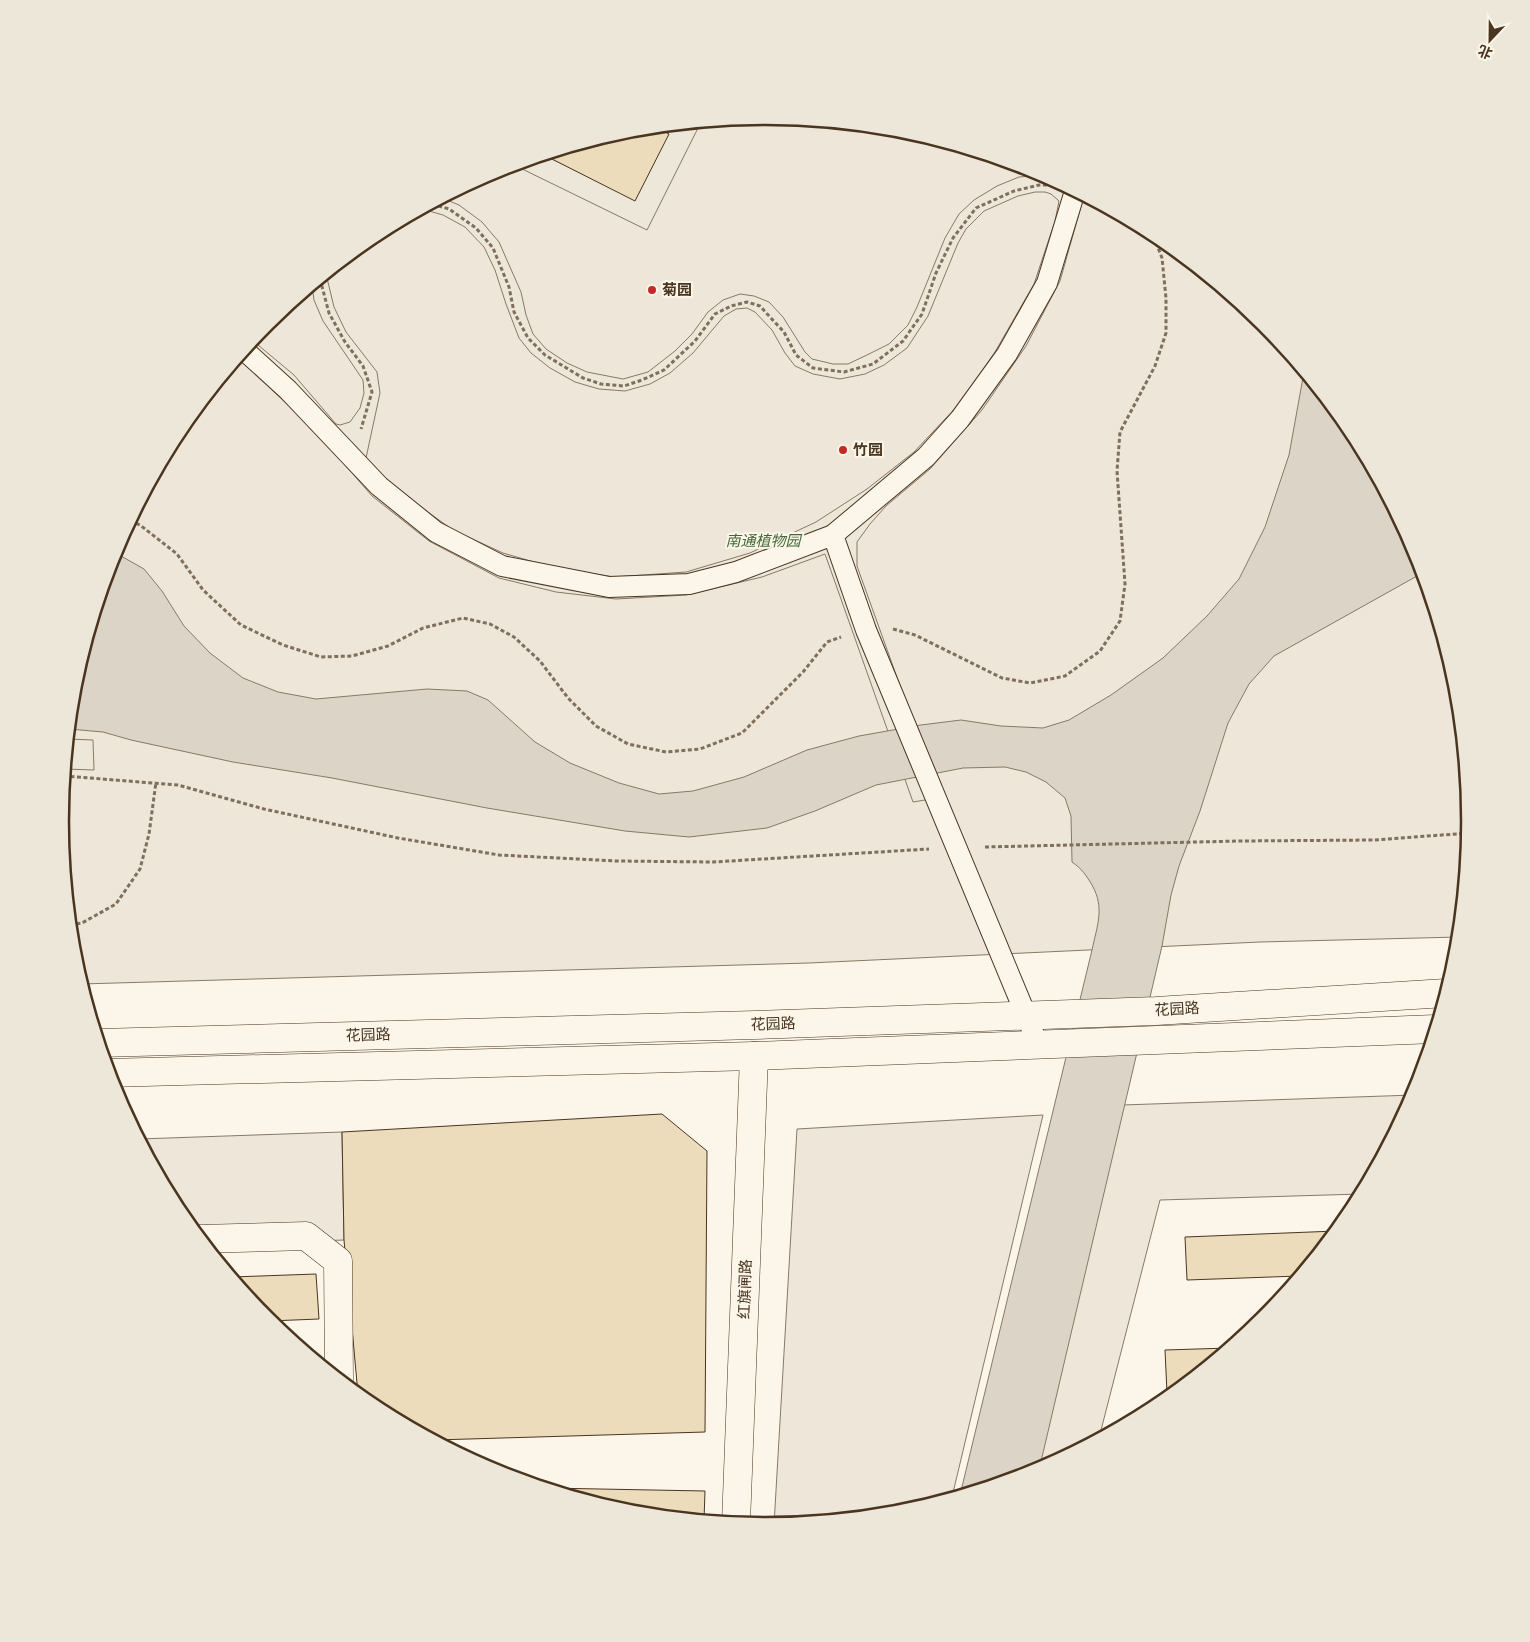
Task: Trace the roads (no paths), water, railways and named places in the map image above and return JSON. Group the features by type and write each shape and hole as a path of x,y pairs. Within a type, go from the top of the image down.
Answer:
{"main road":[{"name":"花园路","path":"105,1043 745,1025 1156,1011 1440,993"},
{"name":"花园路","path":"117,1073 754,1056 1429,1029"},
{"name":"红旗闸路","path":"736,1516 754,1056"},
{"path":"208,1238 306,1236 338,1261 339,1371"}],"street":[{"path":"249,355 288,390 378,486 444,537 502,566 609,587 689,584 736,572 833,535 926,457 960,419 1007,354 1047,283 1065,193"},
{"path":"833,535 866,630 1026,1014 1046,1044"}],"place":[{"name":"菊园","path":"652,290"},
{"name":"竹园","path":"843,450"}],"park label":[{"name":"南通植物园","path":"763,541"}]}
